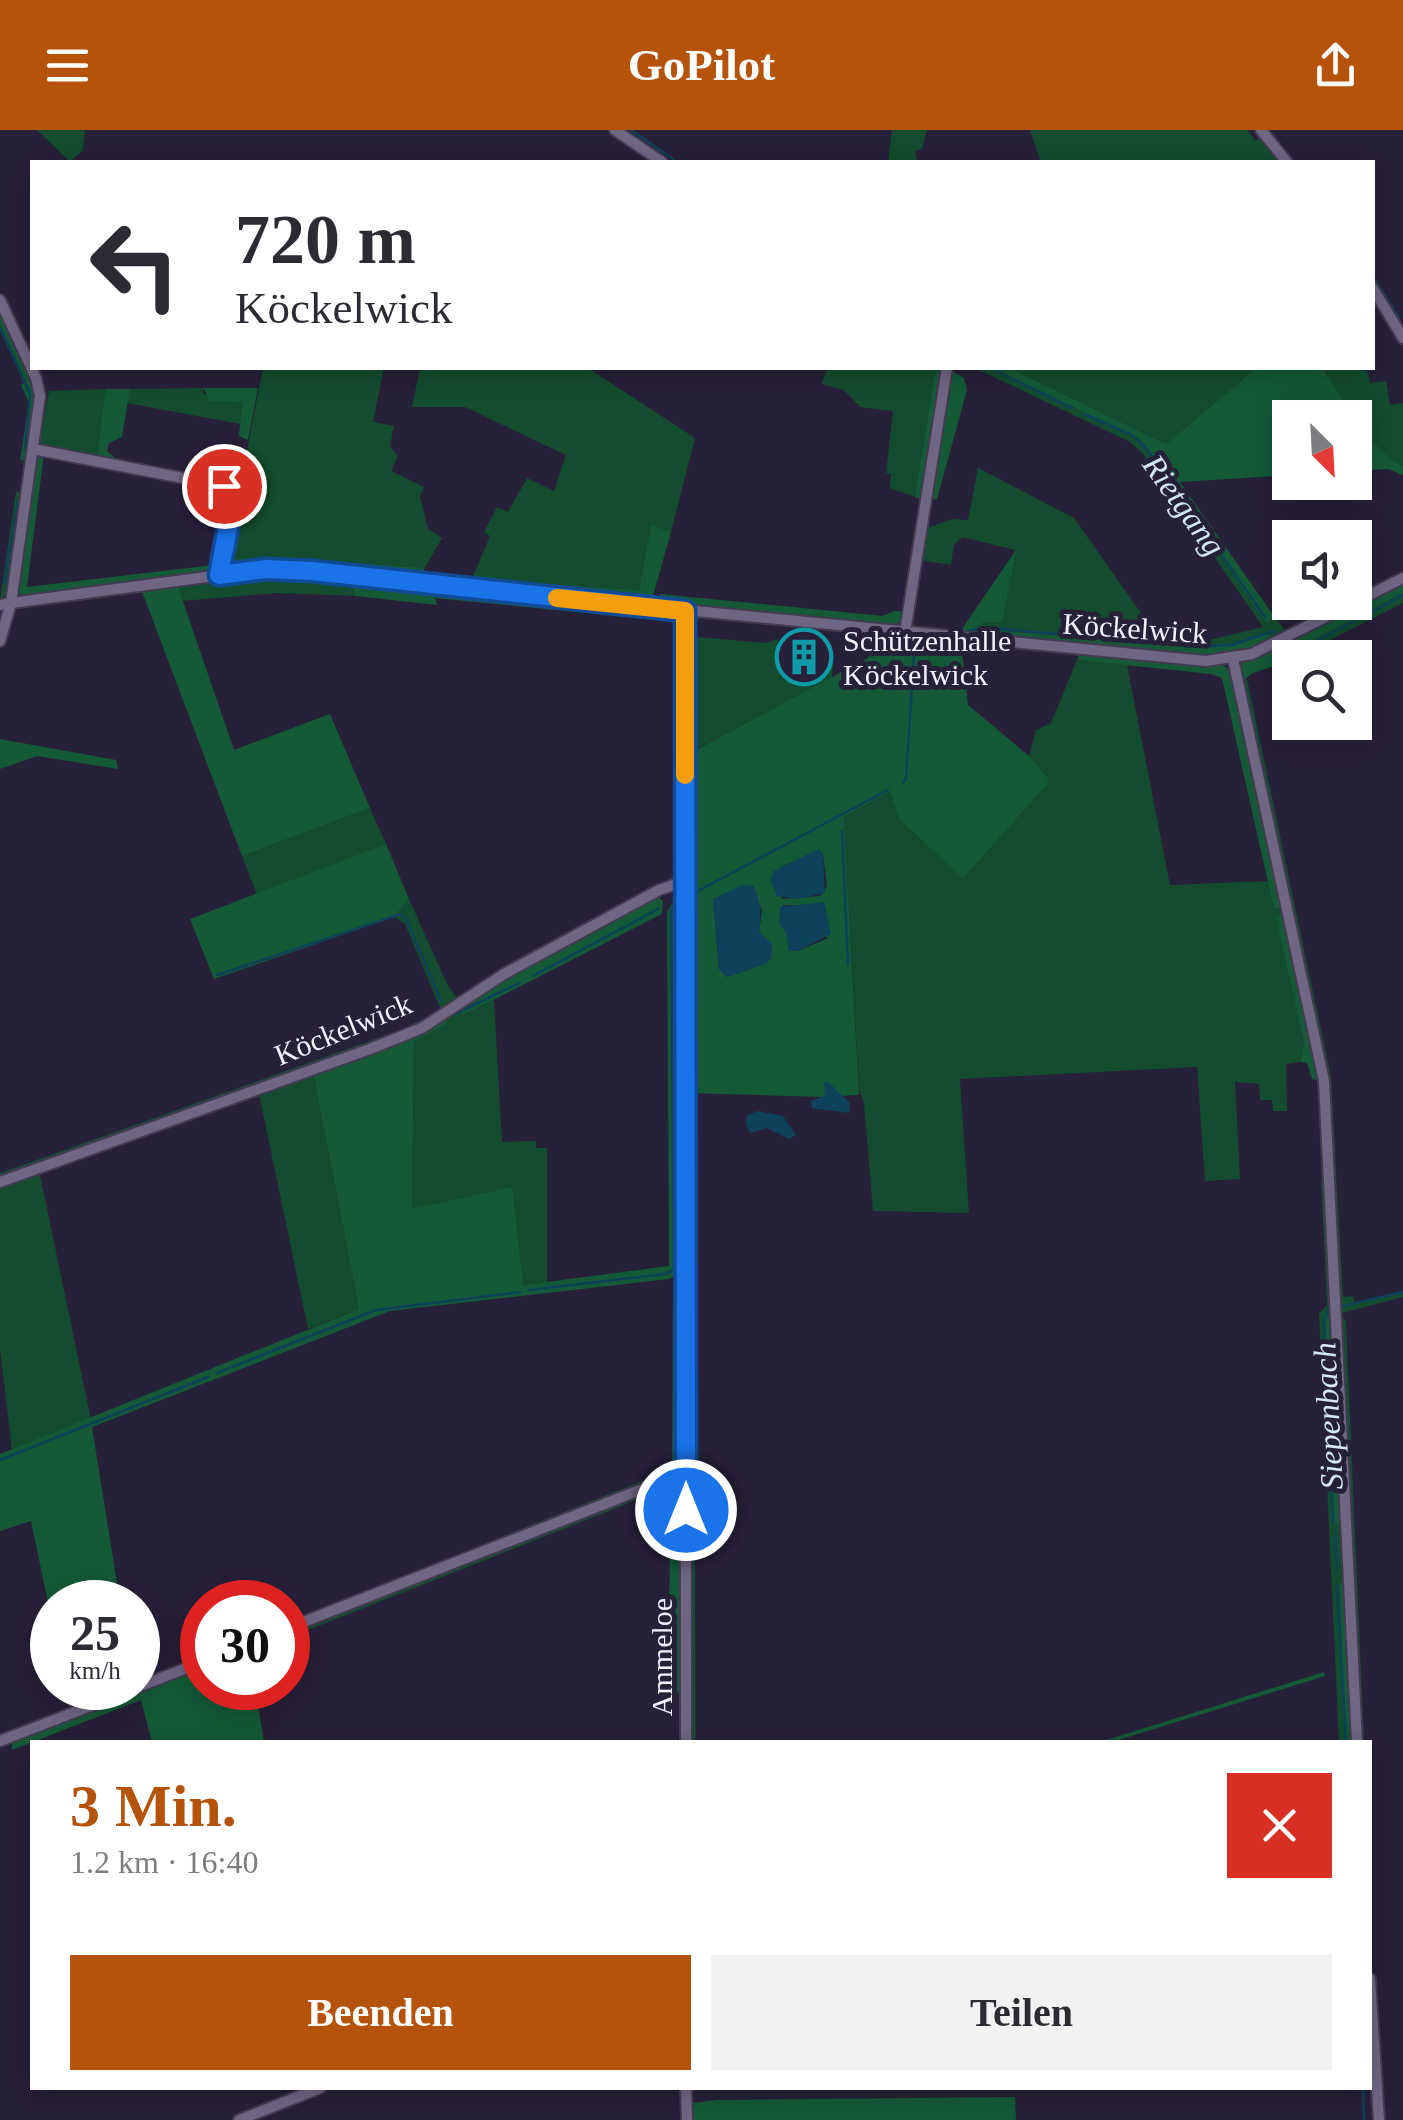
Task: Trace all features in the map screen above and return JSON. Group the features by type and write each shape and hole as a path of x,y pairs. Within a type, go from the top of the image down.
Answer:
{"street":[{"path":"615,130 659,160"},
{"path":"1261,130 1285,160"},
{"path":"1375,292 1403,338"},
{"path":"0,300 30,368"},
{"path":"0,641 40,390 31,370"},
{"path":"905,632 946,370"},
{"path":"33,449 224,486 233,501 219,575"},
{"name":"Köckelwick","path":"5,604 266,569 312,571 1174,659 1232,659 1283,641 1403,578"},
{"name":"Ammeloe","path":"685,611 686,1740"},
{"path":"1232,659 1324,1081 1358,1740"},
{"name":"Köckelwick","path":"0,1182 422,1028 504,974 658,890 685,881"},
{"path":"310,1619 686,1472"},
{"path":"0,1742 81,1710"},
{"path":"1372,2010 1379,2120"},
{"path":"239,2120 315,2090"},
{"path":"686,2090 686,2120"}],"green space":[{"path":"37,130 85,130 83,150 68,160"},
{"path":"892,130 927,130 922,149 915,151 917,160 888,160"},
{"path":"1030,130 1247,130 1256,141 1262,136 1283,160 1040,160"},
{"path":"0,307 37,394 26,461 20,460 29,403 21,385 26,382 0,325"},
{"path":"263,370 384,370 373,422 394,426 390,446 398,456 391,471 424,487 420,496 428,529 442,538 425,568 277,557 226,559"},
{"path":"420,370 591,370 695,438 671,532 651,526 639,590 472,579 490,536 484,532 497,507 508,512 527,478 554,491 566,455 465,407 412,407"},
{"path":"827,370 944,370 915,497 890,488 891,474 886,473 893,411 860,407 844,390 821,384"},
{"path":"950,370 964,378 967,390 937,499 929,500"},
{"path":"979,370 996,370 1141,440 1270,622 1277,620 1285,630 1303,620 1317,620 1272,640 1271,644 1231,656 1172,657 1224,654 1268,633 1207,647 977,629 1008,582 1015,550 962,537 954,545 951,565 920,560 925,529 952,519 968,520 978,468 1074,518 1158,637 1209,640 1263,627 1143,454 1130,442"},
{"path":"996,370 1014,370 1166,444 1254,370 1323,370 1343,400 1272,400 1272,476 1180,482 1272,613 1269,622 1141,440"},
{"path":"1014,370 1254,370 1166,444"},
{"path":"1323,370 1365,370 1370,383 1386,381 1390,405 1403,403 1403,466 1372,441 1372,400 1343,400"},
{"path":"944,371 925,500 915,497 935,374"},
{"path":"203,388 203,394 242,402 240,424 127,403 130,389"},
{"path":"203,388 258,388 248,440 239,436 242,402 210,401"},
{"path":"105,389 97,458 43,448 40,441 49,391"},
{"path":"105,389 130,389 122,437 109,443 107,451 114,457 112,461 97,458"},
{"path":"1372,440 1403,466 1403,475 1388,469 1372,470"},
{"path":"44,454 27,587 213,565 220,535 225,536 214,571 22,597 17,588 37,456"},
{"path":"16,491 21,493 8,593 0,600"},
{"path":"651,525 671,532 651,603 469,586 472,579 639,590"},
{"path":"1016,550 1002,622 983,622 978,629 1207,647 1269,632 1270,641 1238,652 1201,656 962,632"},
{"path":"277,557 425,568 419,580 286,566 232,570 224,566 226,559"},
{"path":"256,574 350,579 355,596 277,593 182,601 177,584"},
{"path":"350,579 656,610 655,620 435,598 437,605 355,596"},
{"path":"1403,583 1403,593 1372,609 1372,599"},
{"path":"177,584 234,750 330,714 370,808 242,856 141,589"},
{"path":"1403,593 1403,603 1372,619 1372,609"},
{"path":"660,594 882,616 905,612 901,622 891,626 665,604"},
{"path":"656,610 676,615 683,626 679,877 508,969 420,1026 0,1179 0,1173 403,1029 441,1010 405,924 394,917 409,899 456,997 679,874 678,633 675,623 655,620"},
{"path":"1332,620 1351,620 1312,640 1294,640"},
{"path":"1350,620 1369,620 1330,640 1311,640"},
{"path":"862,632 902,639 894,648 868,658"},
{"path":"691,635 695,637 692,752 868,658 894,648 902,639 961,643 968,705 1029,756 1050,781 963,878 900,820 890,792 844,817 859,1095 841,1096 828,1082 824,1097 689,1093","holes":["819,850 827,886 820,896 782,899 783,866","753,886 762,911 759,931 767,963 727,977 719,969 713,899","783,905 798,905 828,938 798,951 788,939"]},
{"path":"695,637 766,643 778,639 776,659 801,661 800,676 809,677 816,669 826,670 827,662 833,663 832,678 691,752"},
{"path":"1272,650 1272,667 1253,673 1240,683 1238,673 1243,661"},
{"path":"1079,654 1223,665 1232,672 1284,907 1274,909 1222,678 1077,660"},
{"path":"1077,660 1127,665 1170,885 1268,881 1274,909 1284,907 1286,917 1277,917 1304,1045 1301,1062 1286,1064 1287,1111 1273,1111 1272,1100 1260,1100 1259,1084 1235,1082 1240,1179 1205,1181 1197,1067 960,1079 969,1213 873,1211 864,1103 859,1088 844,817 890,792 1050,782 1029,756 1036,730 1051,723"},
{"path":"1247,679 1331,1077 1343,1297 1353,1296 1354,1303 1403,1291 1403,1297 1338,1314 1326,1086 1240,683"},
{"path":"0,739 116,760 118,769 37,756 0,769"},
{"path":"370,808 386,844 257,895 242,856"},
{"path":"386,844 409,899 394,917 214,979 190,919"},
{"path":"646,899 663,901 662,914 464,1015 457,1007 504,976"},
{"path":"672,903 683,905 684,1270 669,1279 390,1311 92,1427 116,1580 43,1580 31,1521 0,1531 0,1454 359,1309 313,1073 444,1019 446,1024 414,1042 412,1209 512,1187 523,1285 669,1266 667,912"},
{"path":"1276,917 1286,917 1321,1081 1312,1079 1307,1063 1301,1062 1304,1044"},
{"path":"494,1000 502,1142 536,1141 536,1148 547,1148 547,1282 522,1285 412,1210 414,1042 445,1024 440,1018 457,1007 464,1015"},
{"path":"313,1073 359,1309 308,1329 259,1094"},
{"path":"39,1170 91,1420 12,1450 0,1349 0,1184"},
{"path":"1321,1180 1326,1180 1347,1583 1339,1586 1346,1740 1339,1740 1319,1314 1327,1305"},
{"path":"693,1213 696,1740 691,1740 689,1219"},
{"path":"673,1284 685,1285 685,1460 671,1476 664,1472 672,1461"},
{"path":"1333,1313 1342,1523 1338,1525 1325,1315"},
{"path":"1338,1319 1346,1321 1364,1740 1360,1740"},
{"path":"664,1472 671,1476 310,1618 310,1613"},
{"path":"681,1479 685,1692 669,1693 670,1481"},
{"path":"670,1481 667,1488 310,1629 310,1623"},
{"path":"1347,1583 1355,1740 1346,1740 1339,1585"},
{"path":"1324,1672 1325,1676 1118,1740 1106,1740"},
{"path":"180,1675 180,1710 259,1710 264,1740 151,1740 144,1710 160,1710 160,1683"},
{"path":"90,1710 115,1710 30,1740 12,1750 12,1740"},
{"path":"1015,2097 1016,2120 692,2120 692,2103 717,2100"}],"water":[{"path":"819,849 823,855 825,893 797,899 777,896 770,880 774,871"},
{"path":"742,885 753,886 756,893 759,931 772,944 771,958 767,963 727,977 719,969 713,899"},
{"path":"824,902 831,934 798,951 789,951 786,933 779,922 780,907"},
{"path":"827,1081 850,1103 849,1113 812,1108 811,1101 825,1095"},
{"path":"757,1111 783,1116 796,1135 789,1139 767,1128 750,1133 747,1116"}],"waterway":[{"name":"Rietgang","path":"631,130 673,159"},
{"path":"1375,280 1399,318"},
{"path":"0,328 30,394 25,450"},
{"name":"Rietgang","path":"995,370 1072,408"},
{"name":"Rietgang","path":"1084,414 1132,435 1147,449 1265,617"},
{"path":"4,583 18,501"},
{"path":"1319,640 1403,595"},
{"path":"967,632 982,627 1195,647 1232,645 1273,631 1276,635"},
{"path":"903,783 914,654 921,648 945,651 953,646"},
{"path":"696,892 888,790"},
{"path":"842,831 848,965"},
{"path":"529,1290 674,1270 671,910 677,901"},
{"path":"533,976 658,909"},
{"path":"217,975 401,914 441,1001"},
{"path":"455,1014 519,983"},
{"path":"336,1056 377,1041"},
{"path":"186,1109 327,1059"},
{"path":"128,1130 177,1112"},
{"path":"0,1176 120,1133"},
{"path":"217,1373 376,1310 520,1292"},
{"name":"Siepenbach","path":"1343,1306 1403,1292"},
{"name":"Siepenbach","path":"1329,1309 1324,1322 1333,1523"},
{"path":"0,1460 208,1377"},
{"name":"Siepenbach","path":"1335,1534 1337,1570"},
{"name":"Siepenbach","path":"1337,1585 1346,1740"},
{"name":"Siepenbach","path":"1363,2090 1364,2120"}],"slow traffic":[{"path":"557,598 685,611 685,775"}],"place":[{"name":"Schützenhalle Köckelwick","path":"804,657"}],"route":[{"path":"224,486 233,501 219,575 266,569 312,571 685,611 686,1510"}]}
